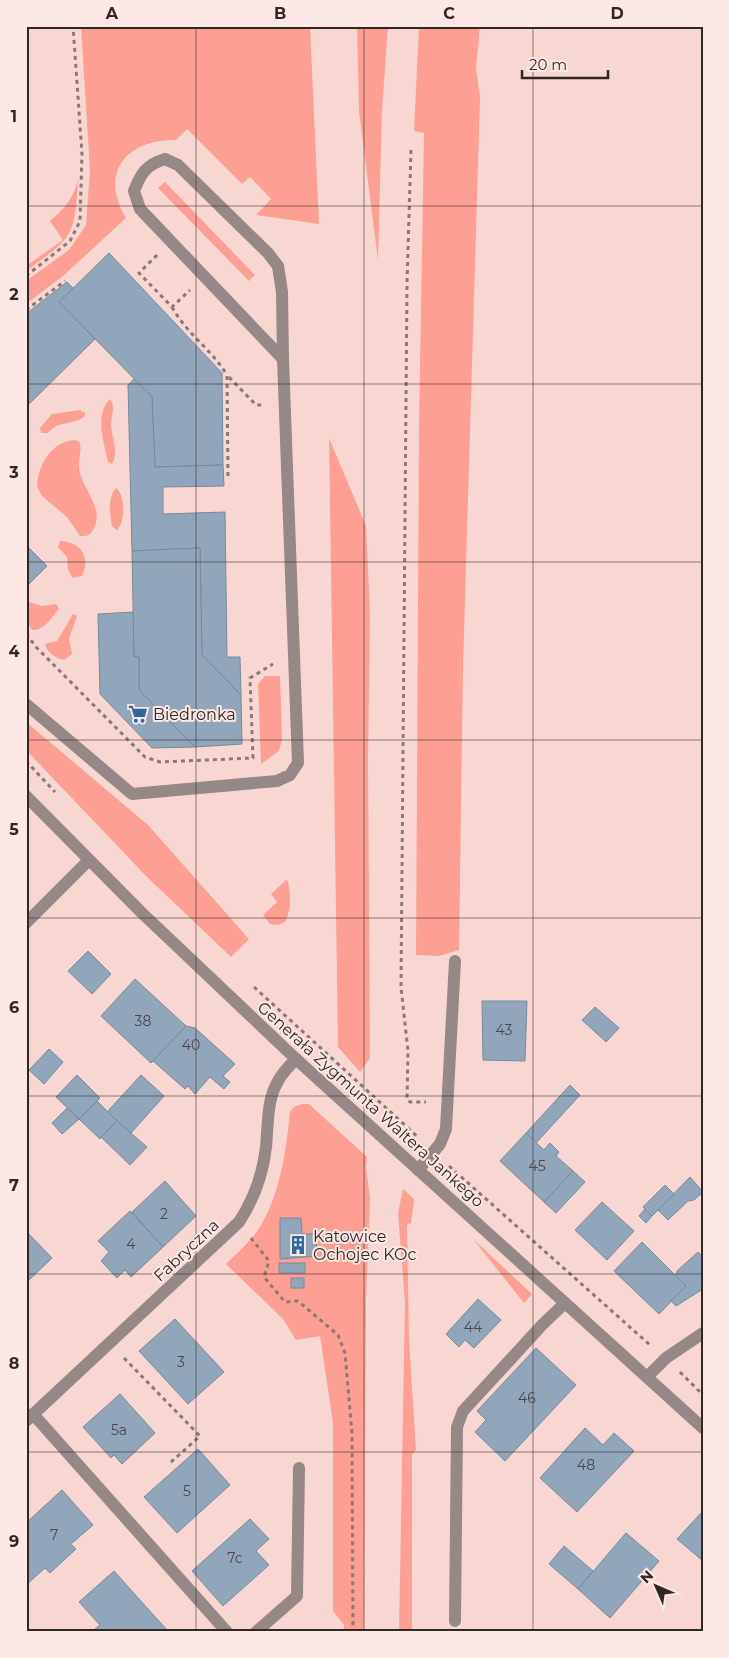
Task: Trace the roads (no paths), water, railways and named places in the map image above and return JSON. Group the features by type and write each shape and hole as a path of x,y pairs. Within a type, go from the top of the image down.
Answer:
{"street":[{"path":"26,704 132,794 277,782 290,775 298,763 282,292 278,266 268,252 178,166 165,159 151,163 140,174 134,191 140,209 283,359"},
{"name":"Generała Zygmunta Waltera Jankego","path":"26,796 88,860 296,1059 703,1428"},
{"path":"26,923 88,860"},
{"path":"418,1170 440,1144 446,1129 455,961"},
{"name":"Fabryczna","path":"30,1417 239,1222 251,1203 259,1179 266,1150 276,1083 296,1059"},
{"path":"455,1621 457,1427 463,1411 542,1325 565,1303"},
{"path":"647,1377 666,1358 703,1333"},
{"path":"30,1417 227,1632"},
{"path":"256,1632 297,1596 299,1468"}],"place":[{"name":"Biedronka","path":"138,714"},
{"name":"Katowice Ochojec KOc","path":"298,1245"}]}
